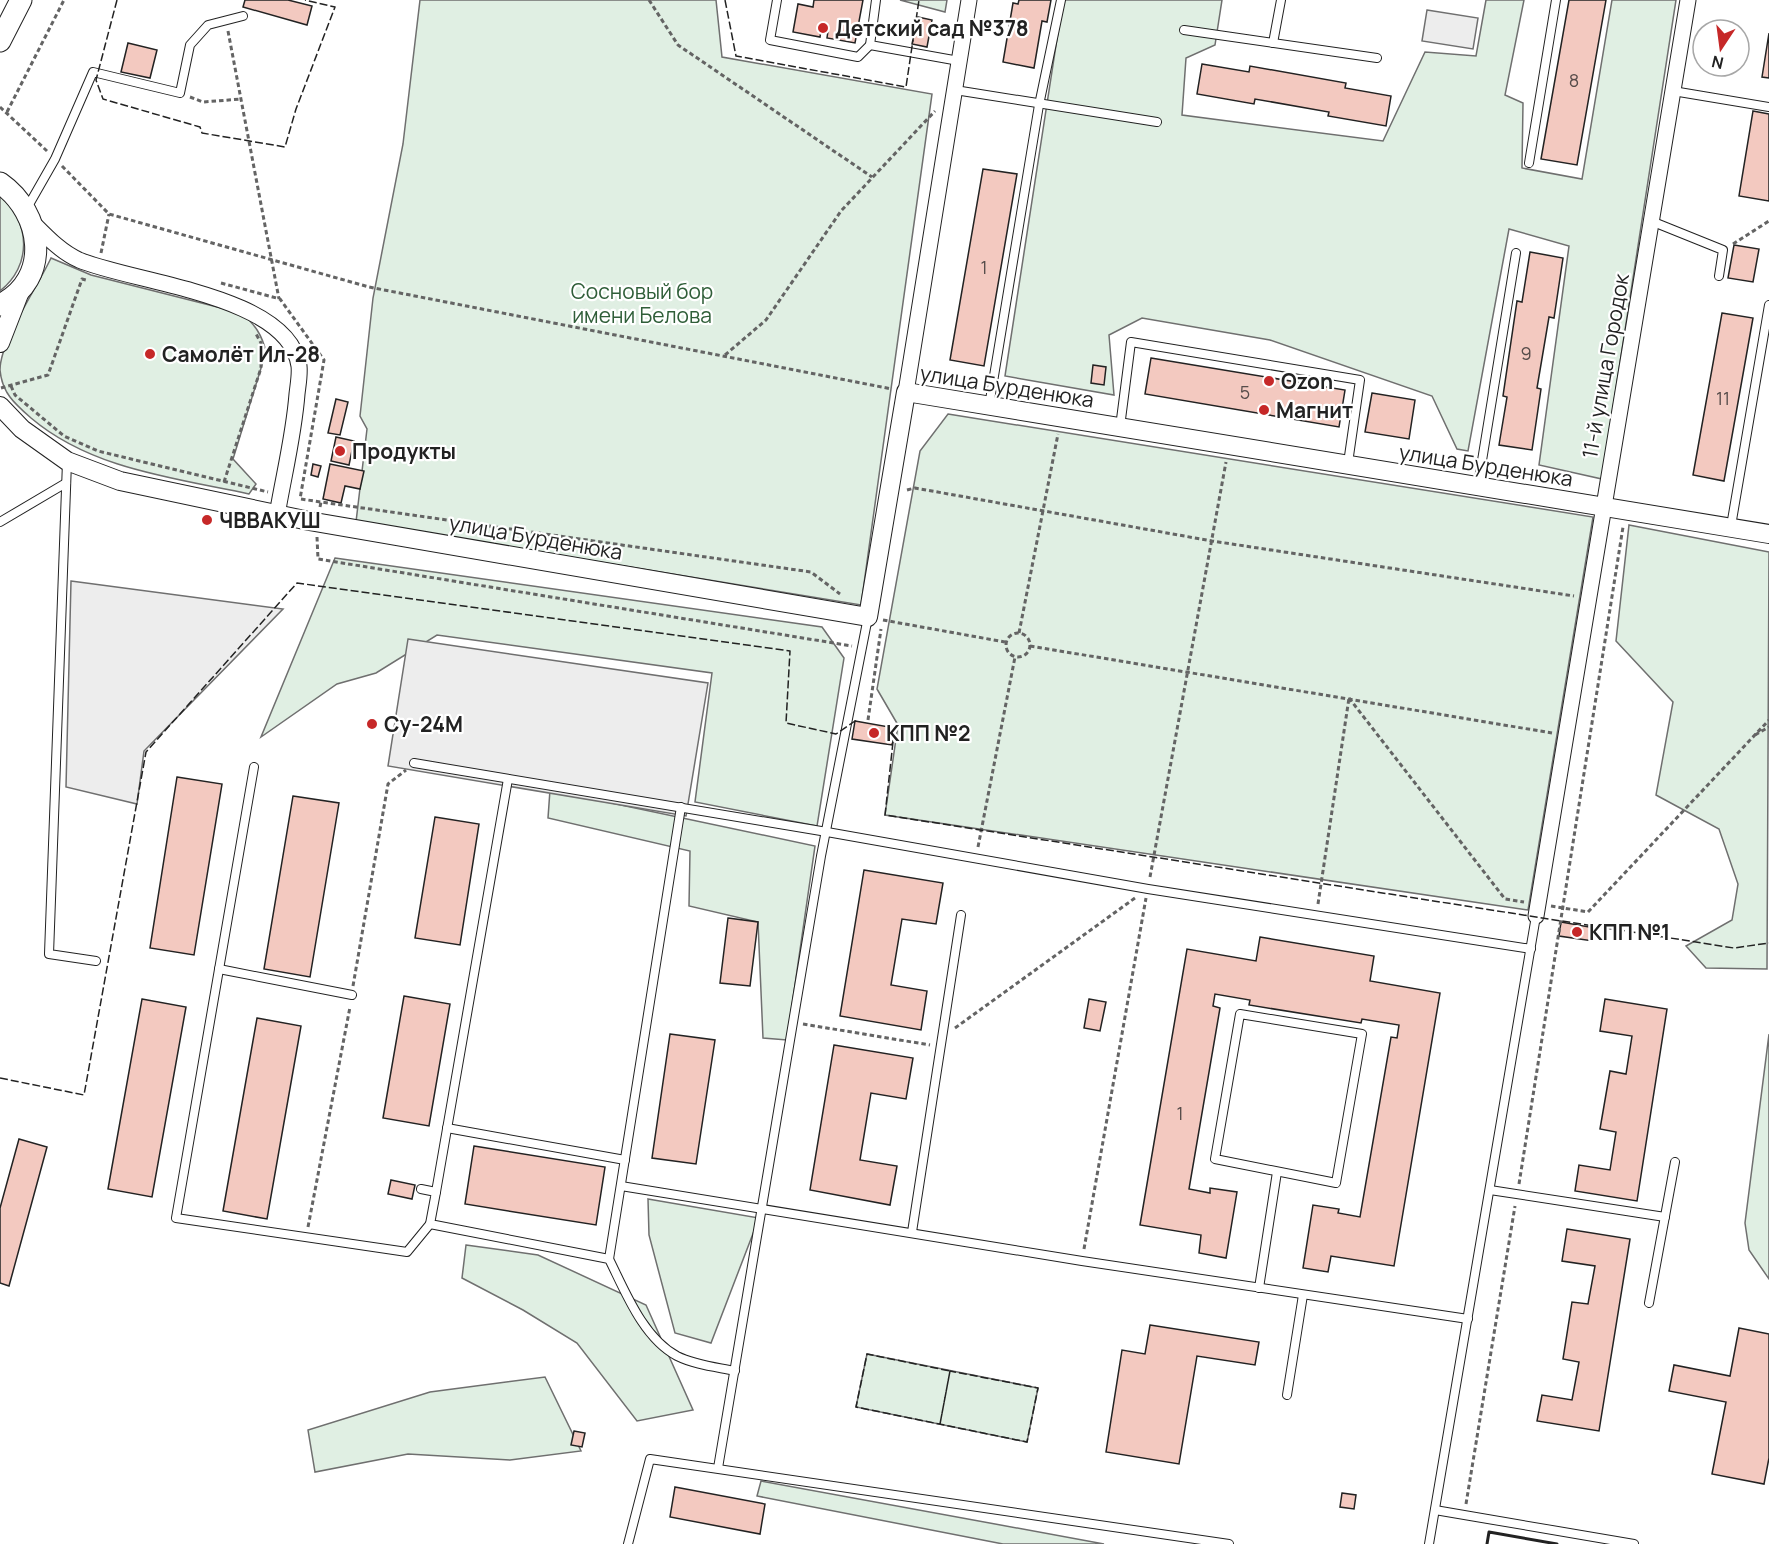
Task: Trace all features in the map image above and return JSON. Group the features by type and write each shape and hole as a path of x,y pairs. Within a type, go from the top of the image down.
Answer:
{"main road":[{"path":"0,41 21,0"},
{"path":"0,169 26,210 36,246 32,269 21,289 0,305"},
{"path":"0,183 26,210"}],"street":[{"path":"906,392 969,0"},
{"name":"11-й улица Городок","path":"1536,916 1590,598 1602,507 1688,0"},
{"path":"26,210 58,248 97,266 213,296 251,310 287,341 299,366 296,417 277,515"},
{"path":"0,343 21,289"},
{"name":"улица Бурденюка","path":"0,407 22,429 67,461 120,481 277,515 868,616 906,392 1769,534"}],"lane":[{"path":"777,0 770,40 858,57 870,45 876,0"},
{"path":"989,406 1039,105 1061,0"},
{"path":"1273,43 1281,0"},
{"path":"1529,163 1556,0"},
{"path":"26,210 55,159 93,72 180,93 190,45 208,25 243,16"},
{"path":"1184,30 1377,58"},
{"path":"870,45 959,61"},
{"path":"954,90 1157,122"},
{"path":"1673,90 1769,107"},
{"path":"1651,221 1723,250 1719,276"},
{"path":"1477,486 1516,253"},
{"path":"1730,528 1769,307"},
{"path":"1120,427 1131,342 1360,380 1348,465"},
{"path":"67,461 49,954 96,961"},
{"path":"0,522 66,483"},
{"path":"718,1468 826,831 868,616"},
{"path":"414,763 826,831 976,860 1316,917 1531,949"},
{"path":"254,767 176,1218 406,1252 430,1224 508,779"},
{"path":"681,807 609,1259 634,1307 661,1346 696,1363 735,1371"},
{"path":"912,1232 961,915"},
{"path":"1429,1544 1536,916"},
{"path":"219,969 352,995"},
{"path":"1240,1014 1362,1034 1336,1183 1277,1172 1215,1159 1240,1014"},
{"path":"447,1128 625,1160"},
{"path":"1650,1304 1675,1162"},
{"path":"1259,1288 1277,1172"},
{"path":"621,1186 1082,1261 1468,1319"},
{"path":"421,1189 436,1192"},
{"path":"1490,1190 1665,1217"},
{"path":"430,1224 609,1259"},
{"path":"1287,1395 1303,1295"},
{"path":"628,1544 650,1459 1226,1544"},
{"path":"1435,1510 1634,1544"}],"path":[{"path":"8,112 64,0"},
{"path":"649,0 678,45 872,177"},
{"path":"226,20 279,299 324,360 300,499"},
{"path":"724,356 766,321 841,210 954,90"},
{"path":"180,93 203,102 241,99"},
{"path":"0,107 8,112 109,214 369,287 906,392"},
{"path":"0,388 48,375 82,279 93,282 109,214"},
{"path":"1723,250 1769,221"},
{"path":"213,280 279,299"},
{"path":"224,482 261,368 261,343 252,327"},
{"path":"11,386 15,394 64,436 98,451 300,499 811,572 843,597"},
{"path":"1019,633 1061,417"},
{"path":"1082,1261 1229,445"},
{"path":"907,488 1212,541 1590,598"},
{"path":"321,502 317,522 318,559 879,650"},
{"path":"1464,1516 1626,511"},
{"path":"868,616 1005,642"},
{"path":"1019,633 1027,637 1030,646 1025,655 1015,657 1006,650 1005,642 1012,634 1019,633"},
{"path":"1030,646 1567,735"},
{"path":"976,860 1015,657"},
{"path":"1316,917 1349,698"},
{"path":"1752,737 1769,727"},
{"path":"793,1023 941,1042 1148,889"}],"green space":[{"name":"Сосновый бор имени Белова","path":"420,0 716,0 722,57 932,94 861,605 356,522 367,429 360,416 373,298 403,144"},
{"path":"900,0 947,0 945,12"},
{"path":"1063,0 1222,0 1215,45 1186,58 1182,115 1383,141 1425,52 1476,56 1486,0 1524,0 1505,95 1523,103 1522,168 1582,179 1612,0 1676,0 1602,479 1539,465 1569,246 1509,229 1468,451 1457,449 1432,396 1270,340 1142,318 1109,335 1114,395 1005,376"},
{"path":"0,196 18,218 24,244 18,269 0,291"},
{"path":"51,258 91,275 241,313 250,321 260,335 266,352 233,459 256,484 249,494 163,476 107,460 55,435 15,403 3,385 0,370 2,358 13,329"},
{"path":"948,414 1593,517 1528,910 885,815 898,725 877,689 920,451"},
{"path":"1629,525 1769,552 1767,969 1706,968 1686,946 1732,920 1738,884 1719,829 1656,795 1673,702 1616,641"},
{"path":"335,558 822,627 844,658 817,826 695,802 712,673 437,635 376,673 337,684 261,737"},
{"path":"550,790 815,846 787,1040 763,1038 758,922 689,906 690,851 548,818"},
{"path":"1769,1034 1769,1279 1749,1250 1745,1223"},
{"path":"648,1199 759,1218 711,1343 675,1333 649,1235"},
{"path":"466,1245 538,1255 646,1305 693,1410 637,1421 577,1343 523,1310 462,1278"},
{"path":"867,1354 1038,1388 1027,1442 856,1407"},
{"path":"545,1377 581,1451 510,1460 408,1454 315,1472 308,1430 430,1392"},
{"path":"761,1481 1104,1544 1003,1544 757,1496"}],"shaded area":[{"path":"1427,10 1478,18 1473,49 1422,41"},
{"path":"71,581 283,609 144,751 137,804 66,787"},
{"path":"408,639 708,683 686,816 388,766"}],"building":[{"path":"245,0 288,0 312,6 307,25 243,7"},
{"path":"814,0 863,0 855,43 827,38 828,31 821,30 820,37 793,32 798,4 813,7"},
{"path":"1019,0 1051,0 1047,22 1042,21 1034,68 1003,62 1013,3 1018,4"},
{"path":"1569,0 1606,0 1577,165 1541,159"},
{"path":"918,17 932,20 927,47 912,44"},
{"path":"1769,33 1769,78 1762,77"},
{"path":"128,43 157,50 150,78 121,72"},
{"path":"1202,64 1249,72 1250,66 1346,83 1345,88 1391,96 1386,126 1328,116 1329,112 1255,99 1254,104 1197,94"},
{"path":"1753,111 1769,114 1769,201 1739,196"},
{"path":"983,169 1017,174 984,366 950,360"},
{"path":"1734,245 1759,249 1753,282 1728,278"},
{"path":"1530,252 1563,258 1554,318 1549,317 1537,388 1541,389 1532,450 1499,445 1507,397 1503,396 1517,301 1522,302"},
{"path":"1722,313 1753,318 1724,481 1693,475"},
{"path":"1151,358 1345,390 1339,427 1145,394"},
{"path":"1093,365 1106,367 1104,385 1091,383"},
{"path":"1372,393 1415,400 1409,439 1365,432"},
{"path":"336,399 348,402 340,435 328,433"},
{"path":"336,437 354,441 349,465 331,461"},
{"path":"313,464 321,466 318,477 311,475"},
{"path":"330,464 364,471 360,489 345,486 341,503 323,499"},
{"name":"КПП №2","path":"855,721 895,728 892,745 852,739"},
{"path":"177,777 222,784 194,955 150,948"},
{"path":"293,796 339,803 310,977 264,969"},
{"path":"435,817 479,824 460,945 415,938"},
{"path":"864,870 943,883 936,924 902,919 891,985 927,991 921,1030 840,1016"},
{"path":"728,918 758,922 750,986 720,983"},
{"name":"КПП №1","path":"1561,922 1595,928 1593,941 1559,936"},
{"path":"1260,937 1374,956 1370,981 1440,993 1394,1266 1331,1256 1328,1272 1303,1268 1313,1205 1339,1209 1338,1213 1360,1217 1391,1037 1397,1038 1399,1025 1362,1019 1361,1023 1249,1005 1250,1000 1215,994 1213,1006 1220,1008 1189,1189 1210,1193 1210,1188 1237,1192 1226,1258 1199,1253 1201,1235 1140,1225 1187,949 1256,961"},
{"path":"404,996 450,1004 429,1126 383,1118"},
{"path":"142,999 186,1007 152,1197 108,1189"},
{"path":"1089,999 1106,1002 1100,1031 1084,1028"},
{"path":"1605,999 1667,1009 1637,1201 1575,1191 1579,1165 1610,1170 1616,1132 1600,1129 1610,1071 1626,1074 1632,1036 1600,1031"},
{"path":"257,1018 301,1026 267,1219 223,1211"},
{"path":"670,1034 715,1040 696,1164 652,1158"},
{"path":"834,1045 913,1058 906,1099 871,1093 860,1160 897,1166 890,1205 810,1190"},
{"path":"19,1139 47,1147 9,1286 0,1283 0,1208"},
{"path":"474,1146 605,1167 596,1225 465,1204"},
{"path":"391,1180 415,1185 412,1199 388,1194"},
{"path":"1567,1229 1630,1239 1599,1431 1537,1421 1542,1395 1572,1400 1579,1362 1563,1359 1572,1302 1588,1304 1595,1266 1562,1261"},
{"path":"1150,1325 1259,1342 1255,1365 1197,1356 1179,1464 1106,1452 1122,1350 1145,1354"},
{"path":"1739,1328 1769,1334 1769,1458 1764,1484 1712,1474 1726,1402 1669,1391 1674,1365 1730,1376"},
{"path":"574,1431 585,1433 582,1447 571,1445"},
{"path":"675,1487 765,1504 760,1534 670,1517"},
{"path":"1342,1493 1356,1495 1354,1509 1340,1507"}],"fence":[{"path":"117,0 96,80 103,99 200,127 202,133 285,147 296,109 335,7 305,0"},
{"path":"725,0 736,56 906,87 913,40"},
{"path":"916,20 919,0"},
{"path":"0,1078 84,1095 146,752 297,583 790,651 786,723 836,734 855,721 859,722"},
{"path":"893,742 885,815 1734,948 1769,943"},
{"path":"940,1424 950,1371 867,1354 856,1407 1027,1442 1038,1388 950,1371 940,1424"}],"wall":[{"path":"1487,1544 1489,1532 1557,1544"}],"place":[{"name":"Детский сад №378","path":"823,28"},
{"name":"Самолёт Ил-28","path":"150,354"},
{"name":"Ozon","path":"1269,381"},
{"name":"Магнит","path":"1264,410"},
{"name":"Продукты","path":"340,451"},
{"name":"ЧВВАКУШ","path":"207,520"},
{"name":"Су-24М","path":"372,724"},
{"name":"КПП №2","path":"874,733"},
{"name":"КПП №1","path":"1577,932"}]}
